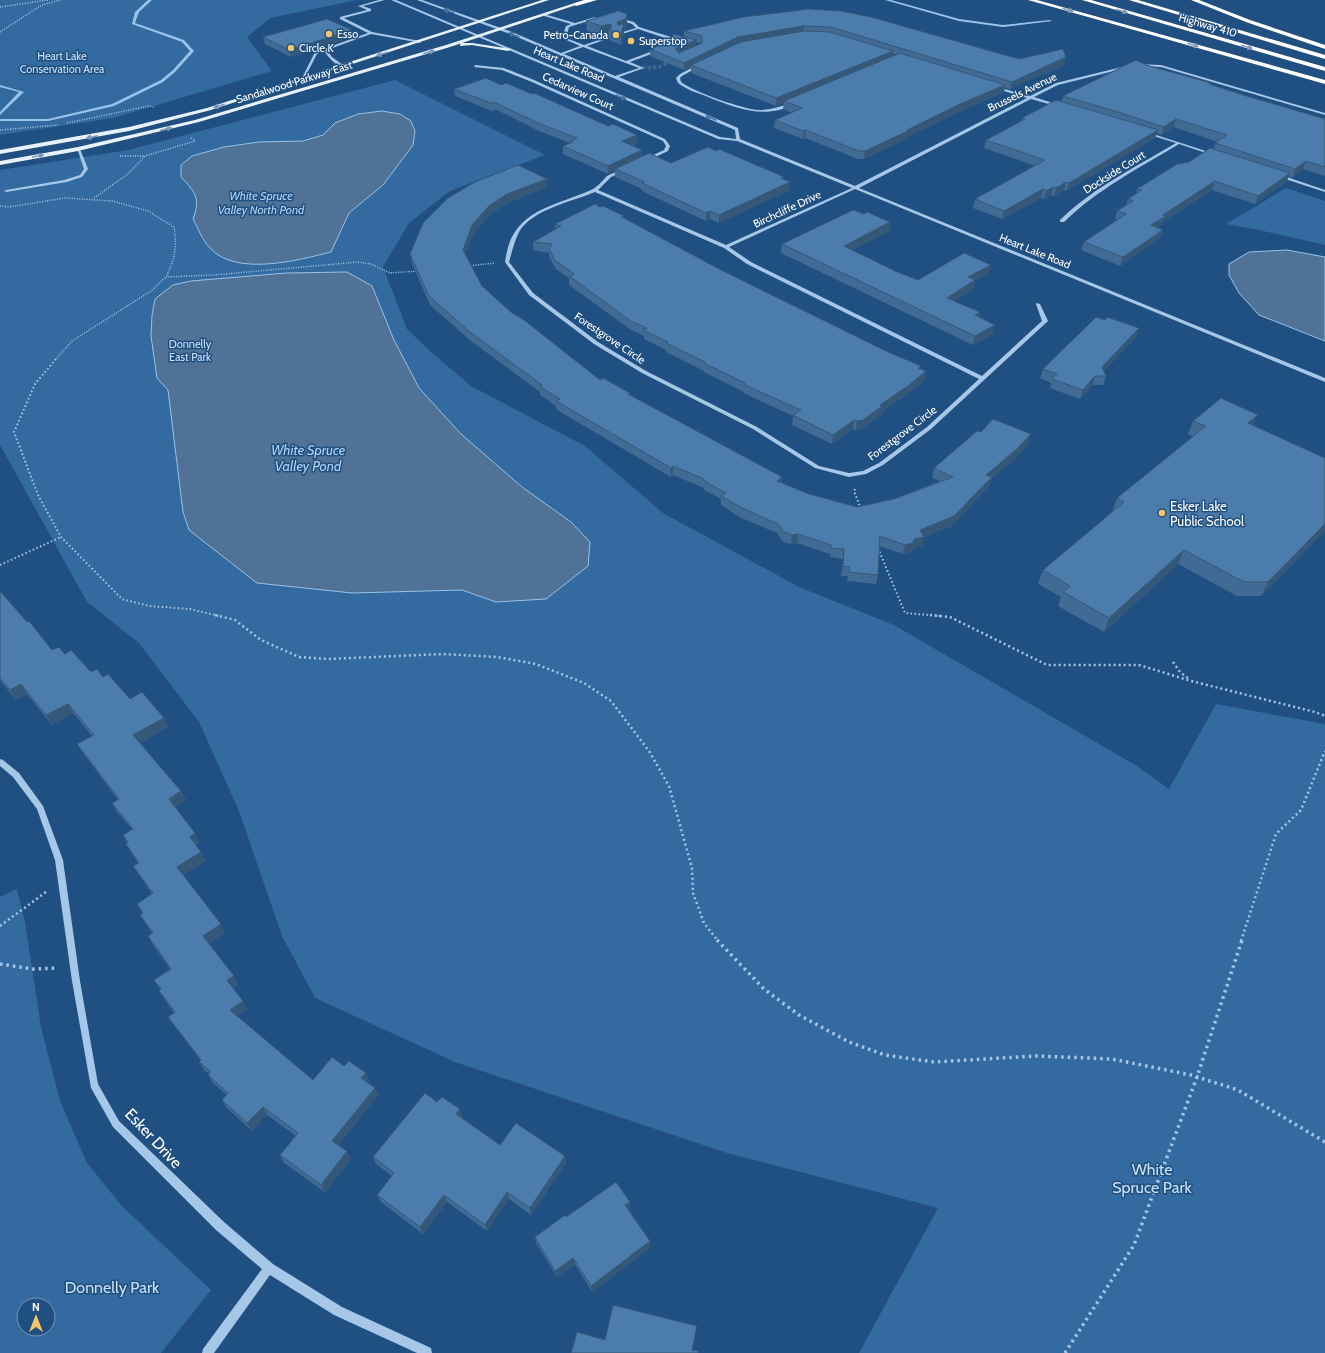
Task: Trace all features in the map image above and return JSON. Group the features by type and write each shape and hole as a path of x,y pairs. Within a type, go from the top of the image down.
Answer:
{"highway":[{"path":"576,4 594,0"},
{"path":"1031,0 1325,82"},
{"name":"Highway 410","path":"1085,0 1325,69"},
{"name":"Highway 410","path":"1132,0 1325,57"},
{"path":"1194,0 1248,21 1325,47"}],"main road":[{"name":"Sandalwood Parkway East","path":"0,152 129,129 209,109 547,0"},
{"name":"Sandalwood Parkway East","path":"0,163 78,149 197,121 339,80 589,0"},
{"path":"448,46 472,44 508,49"},
{"path":"339,80 342,66"}],"street":[{"path":"383,0 360,6 370,10 341,18 371,33 420,42"},
{"name":"Heart Lake Road","path":"393,0 719,138 738,140 1325,380"},
{"name":"Heart Lake Road","path":"419,0 500,29 737,129 738,140"},
{"path":"545,14 575,24"},
{"path":"598,17 568,26 564,38 642,68 616,77"},
{"path":"612,17 633,23 638,28 676,39"},
{"path":"620,34 638,28"},
{"path":"302,79 316,53 371,33"},
{"path":"561,54 609,37"},
{"path":"627,62 668,47 670,38"},
{"path":"325,50 331,58 342,66"},
{"path":"704,63 680,75 678,78 679,82 691,89 742,109 769,111 793,103"},
{"name":"Brussels Avenue","path":"855,188 1068,80 1134,65 1146,64 1161,66 1325,114"},
{"name":"Cedarview Court","path":"475,66 503,69 664,140 668,146 666,151 645,160"},
{"path":"990,86 1065,108"},
{"path":"1141,131 1215,155"},
{"name":"Dockside Court","path":"1062,221 1073,210 1107,186 1179,143"},
{"path":"6,191 65,181 81,176 86,169 78,149"},
{"path":"507,262 514,239 522,224 533,215 595,190 610,176 631,167"},
{"path":"1274,174 1325,191"},
{"name":"Birchcliffe Drive","path":"726,247 855,188"},
{"path":"595,190 726,247 749,263 982,378"},
{"name":"Forestgrove Circle","path":"507,262 531,294 596,343 644,372 755,428 817,467 849,475 864,473 881,464 929,428 1045,321 1038,304"},
{"name":"Esker Drive","path":"0,762 16,775 40,808 59,860 74,968 94,1085 116,1124 220,1226 269,1268 338,1310 427,1352"},
{"path":"207,1353 269,1268"}],"path":[{"path":"0,7 48,0"},
{"path":"0,32 42,5 60,0"},
{"path":"65,123 149,106 158,108"},
{"path":"0,130 58,125"},
{"path":"93,198 126,176 139,165 146,156 195,141 188,136"},
{"path":"0,206 43,202 65,198 93,198 112,201 148,211 174,228 178,246 175,262 166,277 151,291 72,341 35,384 14,432 38,494 61,537 122,599 149,606 190,610 235,620 261,640 299,657 328,660 443,654 497,657 536,664 584,683 611,701 649,751 669,786 692,868 693,893 704,923 717,940 764,989 799,1015 849,1042 885,1055 934,1062 1037,1056 1112,1059 1197,1077 1238,1090 1325,1142"},
{"path":"166,277 214,275 358,262 371,264 390,273 423,270"},
{"path":"462,266 507,262"},
{"path":"863,514 854,491 864,473"},
{"path":"0,565 61,537"},
{"path":"875,542 905,613 950,617 1047,665 1139,665 1191,681 1303,708 1325,716"},
{"path":"1173,662 1180,672 1191,681"},
{"path":"1065,1353 1134,1245 1197,1077 1276,834 1301,810 1325,751"},
{"path":"0,926 62,879"},
{"path":"0,964 33,969 74,968"}],"green space":[{"name":"Heart Lake Conservation Area","path":"0,0 357,0 270,18 247,37 272,71 113,118 0,135"},
{"path":"395,80 545,155 450,191 409,223 383,267 407,329 431,352 471,386 585,446 663,513 799,587 894,625 1137,766 1169,789 1216,704 1325,724 1325,1353 859,1353 938,1208 727,1153 455,1062 315,998 282,936 239,811 199,722 139,643 87,602 0,445 0,170 128,150"},
{"path":"1286,188 1325,201 1325,245 1226,224"},
{"name":"Donnelly Park","path":"17,889 25,922 41,1027 60,1101 87,1163 122,1206 211,1290 161,1353 0,1353 0,897"}],"water":[{"name":"White Spruce Valley North Pond","path":"382,111 400,114 411,121 415,131 413,145 383,185 349,213 331,252 286,262 251,264 235,262 221,257 207,245 193,219 196,206 195,196 193,191 181,177 181,165 192,156 224,147 259,142 303,141 323,135 335,123 358,114"},
{"path":"1287,250 1325,257 1325,341 1259,315 1239,293 1229,275 1229,264 1249,252"},
{"name":"White Spruce Valley Pond","path":"347,272 372,286 394,340 419,388 461,434 522,487 571,522 590,542 588,566 546,599 496,602 462,590 352,593 257,583 189,530 183,512 168,390 157,378 151,336 152,315 155,299 173,285 191,281 286,273"}],"building":[{"path":"809,9 841,11 871,17 1019,59 1063,49 1066,57 1012,82 831,27 804,26 738,37 684,63 650,49 670,42 673,34 696,40 676,48 679,53 702,43 702,36 684,31 744,17"},
{"path":"618,11 627,14 626,19 617,22 618,25 624,24 621,34 608,29 611,28 611,24 601,26 586,21"},
{"path":"327,19 352,30 289,50 263,37"},
{"path":"804,31 830,32 893,51 776,98 691,65 741,42"},
{"path":"900,53 1005,85 960,104 865,151 859,151 806,130 803,131 775,120 802,108 784,101"},
{"path":"1136,60 1146,65 1211,83 1209,84 1325,119 1325,167 1306,161 1295,169 1215,143 1227,135 1176,119 1164,127 1063,96"},
{"path":"486,78 501,85 506,83 532,94 534,93 608,126 613,124 637,135 622,141 642,150 608,166 563,146 573,142 570,141 577,138 538,123 496,103 491,103 454,89"},
{"path":"1056,100 1158,130 1069,183 1066,182 1056,188 1053,187 1046,191 1043,189 1004,211 975,199 1045,160 986,140 1025,119 1022,118"},
{"path":"708,147 716,151 719,149 784,177 781,178 790,182 719,215 710,211 706,213 642,183 645,182 615,169 649,153 671,163"},
{"path":"1210,148 1290,173 1258,196 1215,181 1163,215 1166,216 1151,225 1163,230 1123,257 1084,242 1126,214 1117,211 1133,201 1128,199 1142,190 1137,189 1177,164 1189,162"},
{"path":"518,165 547,179 507,194 489,206 472,225 463,250 482,286 512,313 524,320 600,380 603,378 630,393 628,394 782,477 777,481 809,494 857,507 894,499 953,477 934,468 977,431 981,432 993,419 1031,434 1018,448 986,475 992,477 954,516 920,530 924,537 914,539 913,543 905,545 880,536 878,575 849,572 849,567 843,566 844,549 831,548 831,545 798,534 792,535 784,532 778,524 742,508 721,496 726,493 704,481 704,479 673,466 671,468 556,401 560,399 539,386 542,385 470,332 429,296 410,254 423,223 448,198 475,182"},
{"path":"595,204 600,207 603,206 624,216 622,217 721,270 888,352 921,366 918,368 926,371 908,386 880,405 882,406 863,420 854,420 833,435 793,415 801,410 744,384 745,383 643,330 647,328 631,321 569,276 574,274 555,260 549,249 552,244 533,242 561,226 555,224"},
{"path":"853,210 864,214 867,212 890,222 844,246 895,271 918,280 964,253 991,265 968,277 975,280 947,298 980,312 975,315 995,325 975,336 782,244"},
{"path":"1096,317 1105,320 1107,317 1139,328 1102,367 1106,376 1095,376 1083,390 1052,379 1057,374 1043,369"},
{"path":"1221,398 1258,415 1248,423 1325,458 1325,524 1268,582 1244,582 1184,550 1109,618 1063,592 1070,586 1043,570 1124,502 1117,498 1206,426 1193,421"},
{"path":"0,591 27,622 29,621 52,650 59,647 65,654 71,650 91,672 97,669 103,677 108,674 130,699 142,692 164,718 133,735 181,791 169,799 195,833 190,837 201,852 177,867 221,924 203,936 234,976 227,980 243,1001 230,1010 313,1080 332,1057 344,1066 349,1061 366,1073 361,1078 375,1088 332,1141 347,1151 321,1185 280,1155 298,1133 263,1107 247,1123 222,1100 228,1093 208,1075 211,1072 199,1062 201,1060 168,1017 175,1012 159,991 161,989 154,980 171,969 148,936 153,933 140,915 143,913 137,904 153,893 133,866 139,863 126,844 128,842 123,835 133,829 112,803 119,799 77,744 94,735 68,704 46,715 21,684 10,690 0,678"},
{"path":"425,1093 437,1102 442,1097 460,1109 456,1114 500,1145 516,1123 565,1156 530,1208 507,1192 485,1225 444,1195 420,1227 377,1195 394,1173 373,1157"},
{"path":"616,1182 630,1202 625,1205 650,1241 591,1286 573,1258 555,1271 535,1237 565,1215 566,1217"},
{"path":"613,1305 697,1326 692,1350 699,1351 698,1353 571,1353 577,1332 605,1340"}],"waterway":[{"path":"0,120 48,120 113,105 162,81 174,71 192,51 183,41 133,23 137,12 150,0"},
{"path":"887,0 959,20 1003,26 1050,21"},
{"path":"0,86 22,92 0,114"}],"tunnel":[{"path":"642,68 659,67 674,60"}],"place":[{"name":"Esso","path":"329,34"},
{"name":"Petro-Canada","path":"616,35"},
{"name":"Superstop","path":"631,41"},
{"name":"Circle K","path":"291,48"},
{"name":"Esker Lake Public School","path":"1162,513"}],"park label":[{"name":"Donnelly East Park","path":"190,350"},
{"name":"White Spruce Park","path":"1152,1178"}]}
